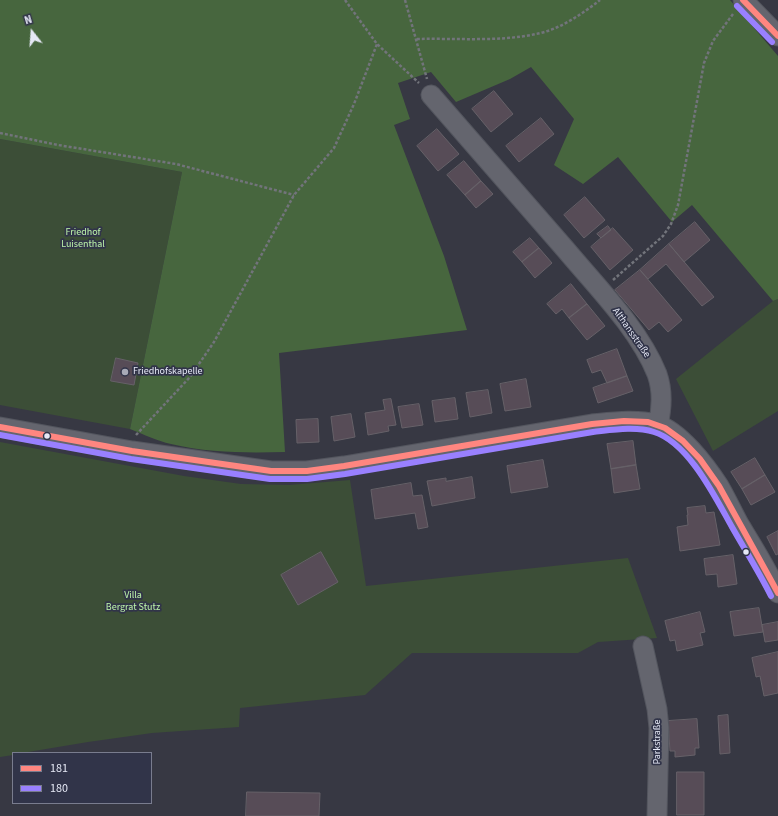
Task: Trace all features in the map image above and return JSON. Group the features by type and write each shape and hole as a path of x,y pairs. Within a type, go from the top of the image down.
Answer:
{"street":[{"path":"738,5 778,36"},
{"name":"Althansstraße","path":"431,94 601,291 633,331 648,356 657,376 662,396 658,425"},
{"path":"0,427 132,451 271,471 307,471 592,424 621,421 644,422 658,425 669,430 684,442 719,486 778,593"},
{"name":"Parkstraße","path":"644,646 657,709 659,728 657,816"}],"path":[{"path":"345,0 376,44 431,94"},
{"path":"406,0 431,94"},
{"path":"416,39 512,38 537,34 562,25 600,0"},
{"path":"601,291 663,236 671,224 678,205 704,63 713,41 732,16 738,5"},
{"path":"132,451 136,436 190,377 214,342 294,195 334,148 354,104 376,44"},
{"path":"0,133 58,145 176,164 294,195"}],"green space":[{"path":"0,0 730,0 778,56 778,299 773,301 692,205 672,222 618,157 583,184 554,165 574,119 531,67 510,79 456,102 431,72 398,83 410,119 394,125 444,256 467,330 279,353 285,452 214,451 185,447 155,439 130,429 182,172 0,139"},
{"name":"Friedhof Luisenthal","path":"0,139 182,172 130,429 0,405"},
{"path":"778,299 778,411 713,451 676,379 773,301"},
{"name":"Villa Bergrat Stutz","path":"0,442 184,476 241,484 289,485 350,480 366,586 628,558 657,638 598,642 578,653 412,653 365,695 240,708 239,727 152,733 28,752 12,752 12,755 0,757"}],"building":[{"path":"494,91 513,114 491,132 472,109"},
{"path":"541,118 554,134 519,162 506,146"},
{"path":"437,129 459,154 438,171 417,146"},
{"path":"464,161 481,181 465,195 447,175"},
{"path":"481,181 493,194 476,208 465,195"},
{"path":"585,197 605,220 584,238 564,215"},
{"path":"695,222 710,240 684,262 669,244"},
{"path":"608,226 611,230 601,238 597,234"},
{"path":"613,228 633,250 610,270 591,247"},
{"path":"530,238 539,248 522,262 513,252"},
{"path":"669,244 714,297 702,306 666,264 648,279 640,270"},
{"path":"539,248 552,263 535,278 522,262"},
{"path":"640,270 682,320 668,332 659,322 649,330 615,290"},
{"path":"571,284 587,304 569,318 562,309 556,314 547,304"},
{"path":"587,304 605,326 587,340 569,318"},
{"path":"617,349 627,376 607,383 601,370 592,373 587,360"},
{"name":"Friedhofskapelle","path":"116,358 138,363 134,385 111,381"},
{"path":"627,376 633,391 598,403 593,388"},
{"path":"526,379 531,407 505,411 500,384"},
{"path":"488,390 492,413 470,417 466,393"},
{"path":"455,398 458,419 435,422 432,401"},
{"path":"391,399 396,425 388,426 389,431 368,435 365,413 385,410 383,400"},
{"path":"419,404 423,425 402,428 398,407"},
{"path":"351,414 355,437 334,441 331,417"},
{"path":"318,419 319,442 297,443 296,420"},
{"path":"633,441 636,465 611,469 607,444"},
{"path":"755,458 765,475 742,489 731,472"},
{"path":"543,460 548,487 511,493 507,466"},
{"path":"636,465 640,489 614,493 611,469"},
{"path":"765,475 775,492 751,505 742,489"},
{"path":"472,477 475,498 432,506 427,481 446,478 446,481"},
{"path":"411,483 413,496 422,495 428,527 418,529 415,513 375,519 371,490"},
{"path":"705,506 706,513 714,512 720,545 680,551 677,527 688,525 687,508"},
{"path":"778,531 778,554 776,555 767,537"},
{"path":"321,552 338,582 298,605 281,575"},
{"path":"733,555 737,584 718,587 717,574 706,575 704,559"},
{"path":"759,608 763,632 734,636 730,612"},
{"path":"700,612 705,632 700,633 703,645 677,651 675,640 670,641 665,621"},
{"path":"778,622 778,640 765,642 762,625"},
{"path":"778,652 778,693 764,696 760,676 756,677 752,658"},
{"path":"728,715 730,753 720,754 718,716"},
{"path":"697,719 699,748 695,748 695,755 675,757 675,751 670,751 668,721"},
{"path":"677,772 704,772 704,815 677,815"},
{"path":"247,792 320,793 319,816 246,816"}],"transit line":[{"name":"181","path":"743,0 778,36"},
{"name":"180","path":"737,6 772,42"},
{"name":"181","path":"0,427 132,451 271,471 307,471 592,424 624,421 648,422 665,428 683,441 700,459 719,486 778,593"},
{"name":"180","path":"0,435 131,459 270,479 307,479 345,474 593,432 624,429 647,430 667,438 679,447 700,472 718,501 771,596"}],"place":[{"name":"Friedhofskapelle","path":"125,372"}]}
